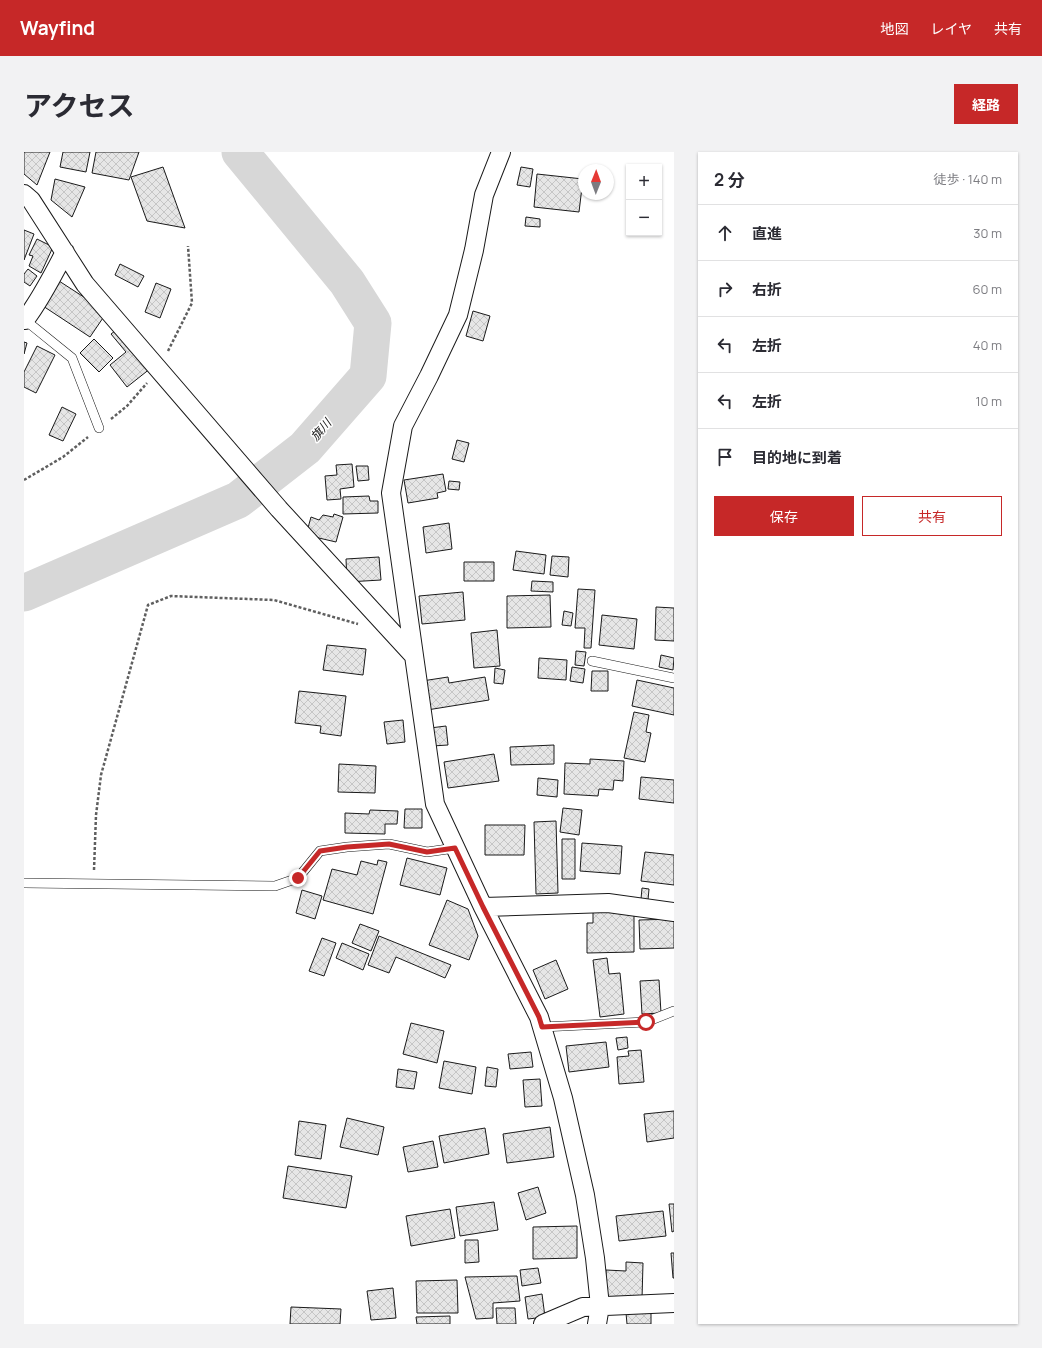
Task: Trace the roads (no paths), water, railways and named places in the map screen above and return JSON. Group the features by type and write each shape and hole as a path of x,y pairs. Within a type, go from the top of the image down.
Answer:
{"street":[{"path":"501,152 484,194 474,250 458,315 403,426 391,493 435,804 483,907 539,1017 563,1098 585,1195 595,1258 600,1306 597,1324"},
{"path":"24,194 31,200 85,284 160,369 279,509 414,656"},
{"path":"25,320 44,291 65,252"},
{"path":"483,907 608,903 674,912"},
{"path":"543,1324 583,1307 674,1303"}],"lane":[{"path":"25,320 72,358 99,428"},
{"path":"592,661 674,678"},
{"path":"24,883 275,886 298,878 320,851 347,847 389,844 427,852 455,848"},
{"path":"542,1027 646,1022 674,1010"}],"waterway":[{"name":"旗川","path":"24,593 238,500 305,448 368,376 373,323 347,282 240,152"}]}
